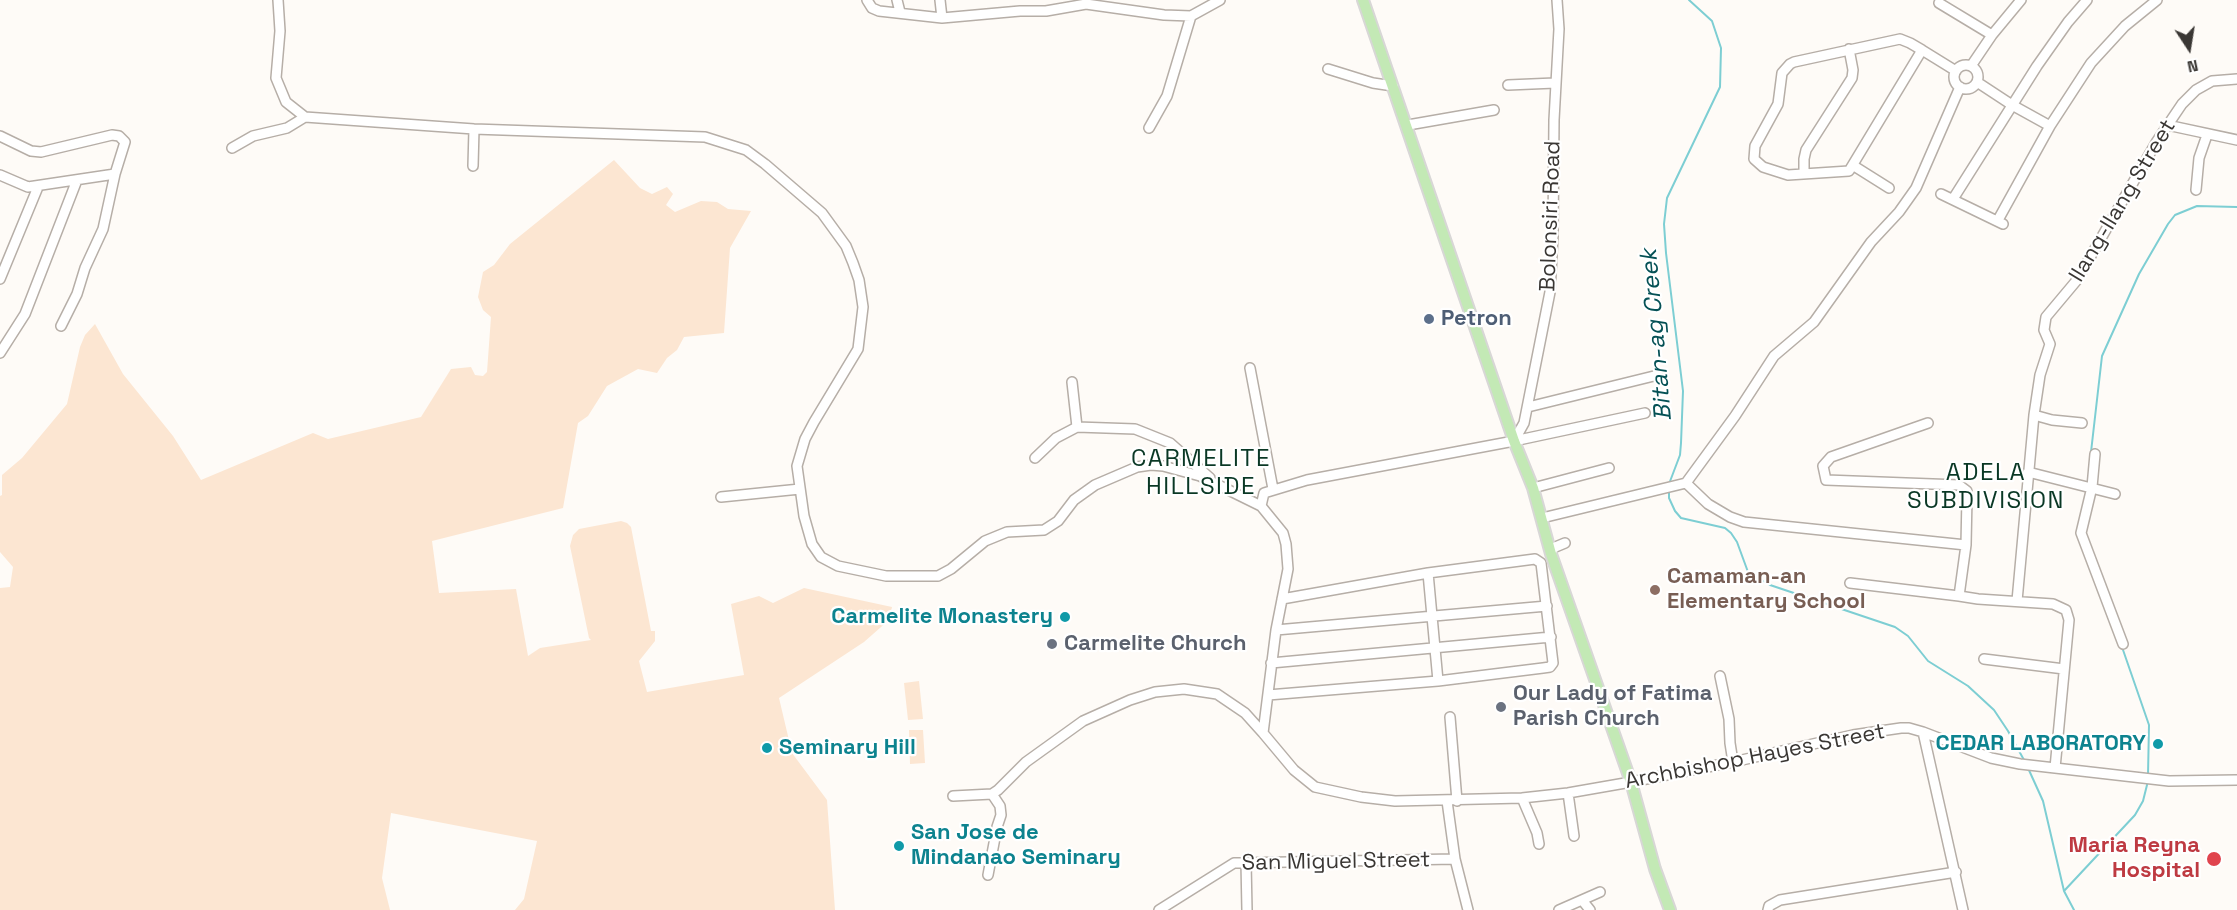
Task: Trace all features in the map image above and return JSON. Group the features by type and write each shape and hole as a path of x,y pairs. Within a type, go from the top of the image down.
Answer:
{"main road":[{"path":"1363,0 1408,125 1514,441 1533,488 1551,554 1631,782 1655,869 1670,910"}],"street":[{"path":"278,0 280,31 276,78 286,102 305,117 474,129 687,136 716,140 746,150 779,175 822,213 846,246 859,280 863,308 858,349 805,439 797,466 808,533 812,544 821,556 838,566 870,574 938,576 951,569 975,548 996,536 1007,532 1044,530 1058,521 1074,500 1095,485 1137,467 1162,466 1215,483 1261,506 1276,523 1286,544 1288,569 1276,630 1263,733"},
{"path":"867,0 872,8 942,18 1046,11 1086,4 1164,15 1191,16 1220,0"},
{"path":"897,0 900,12"},
{"path":"940,0 942,18"},
{"name":"Bolonsiri Road","path":"1514,441 1522,430 1528,407 1550,292 1555,83 1559,28 1557,0"},
{"path":"1971,66 1992,35 2021,0"},
{"path":"1953,199 2012,105 2068,22 2087,0"},
{"path":"1941,194 2000,222 2050,126 2103,48 2125,26 2157,0"},
{"path":"1939,3 1992,35"},
{"path":"1149,128 1167,96 1191,16"},
{"path":"1922,50 1854,166 1844,172 1780,173 1763,167 1754,159 1755,146 1778,104 1782,73 1794,62 1900,39 1922,50 1956,71"},
{"path":"1804,173 1803,159 1806,150 1852,78 1852,63 1848,49"},
{"path":"1963,66 1971,66 1978,74 1977,82 1971,87 1960,87 1955,81 1956,71 1963,66"},
{"path":"1328,69 1365,81 1393,86"},
{"name":"Ilang-Ilang Street","path":"2017,601 2026,523 2034,415 2040,375 2050,344 2044,330 2046,317 2077,279 2167,125 2182,105 2196,90 2212,81 2237,79"},
{"path":"1977,82 2050,126"},
{"path":"1508,85 1555,83"},
{"path":"1542,518 1681,483 1735,416 1774,356 1814,322 1870,242 1899,212 1916,188 1960,87"},
{"path":"1408,125 1494,110"},
{"path":"232,148 253,136 287,128 305,117"},
{"path":"2167,125 2237,140"},
{"path":"473,166 474,129"},
{"path":"0,136 23,149 41,152 112,135 119,136 125,142 115,174 103,229 85,268 77,294 61,326"},
{"path":"2196,190 2199,158 2207,135"},
{"path":"1854,166 1889,188"},
{"path":"0,188 2,176 28,187 38,187 115,174"},
{"path":"0,353 25,314 77,180"},
{"path":"0,279 38,187"},
{"path":"1250,368 1273,489"},
{"path":"1528,407 1658,375"},
{"path":"1072,382 1077,427"},
{"path":"1261,506 1264,493 1307,480 1514,441 1645,413"},
{"path":"2034,415 2052,420 2082,423"},
{"path":"1928,423 1831,458 1823,466 1823,480 1959,484 1966,491 1967,497 1966,545 1959,596"},
{"path":"1035,458 1056,438 1077,427 1135,429 1159,438 1183,452 1215,483"},
{"path":"2095,454 2091,487 2081,533 2123,644"},
{"path":"1533,488 1609,468"},
{"path":"2028,472 2115,494"},
{"path":"1681,483 1708,504 1743,522 1966,545"},
{"path":"721,497 800,489"},
{"path":"1551,554 1553,548 1565,543"},
{"path":"1268,695 1438,681 1550,667 1553,663 1541,563 1535,559 1428,573 1282,599"},
{"path":"1428,573 1438,681"},
{"path":"1850,583 1978,599 2053,604 2066,610 2069,620 2055,768"},
{"path":"1276,630 1547,606"},
{"path":"1271,663 1551,636"},
{"path":"1984,659 2064,669"},
{"path":"1720,676 1730,719 1733,762"},
{"name":"Archbishop Hayes Street","path":"992,794 1026,762 1083,721 1130,700 1155,692 1184,689 1217,694 1245,713 1294,770 1315,787 1344,794 1395,801 1522,798 1568,793 1890,729 1909,728 1991,758 2020,764 2179,782 2237,780"},
{"path":"1450,717 1455,860 1468,910"},
{"path":"1923,732 1963,910"},
{"path":"1568,793 1574,836"},
{"path":"953,796 992,794 1000,806 1001,815 988,875"},
{"path":"1522,798 1537,833 1539,844"},
{"name":"San Miguel Street","path":"1159,910 1234,863 1455,860"},
{"path":"1246,862 1247,910"},
{"path":"1768,910 1769,906 1780,900 1956,872"},
{"path":"1559,910 1600,892"},
{"path":"1582,900 1590,910"}],"shaded area":[{"path":"614,160 640,188 652,194 667,187 673,194 666,205 675,212 701,201 717,202 728,209 751,211 730,248 724,333 684,337 677,350 667,358 657,373 638,369 607,386 588,416 578,423 563,508 432,541 439,593 516,589 528,656 540,648 591,640 570,546 573,535 579,529 621,521 627,523 631,527 651,631 655,631 655,641 639,661 647,692 744,675 731,604 759,596 773,603 804,588 892,607 889,620 864,642 779,698 792,753 827,800 835,910 515,910 524,899 537,841 391,813 382,878 390,910 0,910 0,588 10,587 13,567 0,552 2,475 22,458 67,404 80,347 85,335 95,324 123,374 173,436 201,480 313,433 328,439 421,417 451,369 471,367 475,375 483,376 487,372 491,317 483,310 478,297 483,272 494,265 510,244"},
{"path":"919,681 923,719 908,720 904,683"},
{"path":"909,730 923,730 925,763 910,764"}],"waterway":[{"name":"Bitan-ag Creek","path":"1669,484 1680,455 1683,391 1666,253 1664,224 1667,198 1720,87 1721,48 1712,21 1689,0"},
{"path":"2091,452 2102,356 2139,274 2168,224 2175,215 2197,206 2237,207"},
{"name":"Bitan-ag Creek","path":"1669,490 1669,498 1681,518 1725,528 1731,533 1737,542 1748,572 1770,585 1895,627 1908,636 1928,661 1968,686 1994,710 2024,760"},
{"path":"2122,647 2149,725 2148,775"},
{"name":"Bitan-ag Creek","path":"2028,768 2043,801 2064,891 2074,910"},
{"path":"2064,891 2135,815 2143,801 2148,781"}],"place":[{"name":"Petron","path":"1429,319"},
{"name":"Camaman-an Elementary School","path":"1655,590"},
{"name":"Carmelite Monastery","path":"1065,617"},
{"name":"Carmelite Church","path":"1052,644"},
{"name":"Our Lady of Fatima Parish Church","path":"1501,707"},
{"name":"CEDAR LABORATORY","path":"2158,744"},
{"name":"Seminary Hill","path":"767,748"},
{"name":"San Jose de Mindanao Seminary","path":"899,846"},
{"name":"Maria Reyna Hospital","path":"2214,859"}],"district":[{"name":"CARMELITE HILLSIDE","path":"1201,473"},
{"name":"ADELA SUBDIVISION","path":"1986,487"}]}
